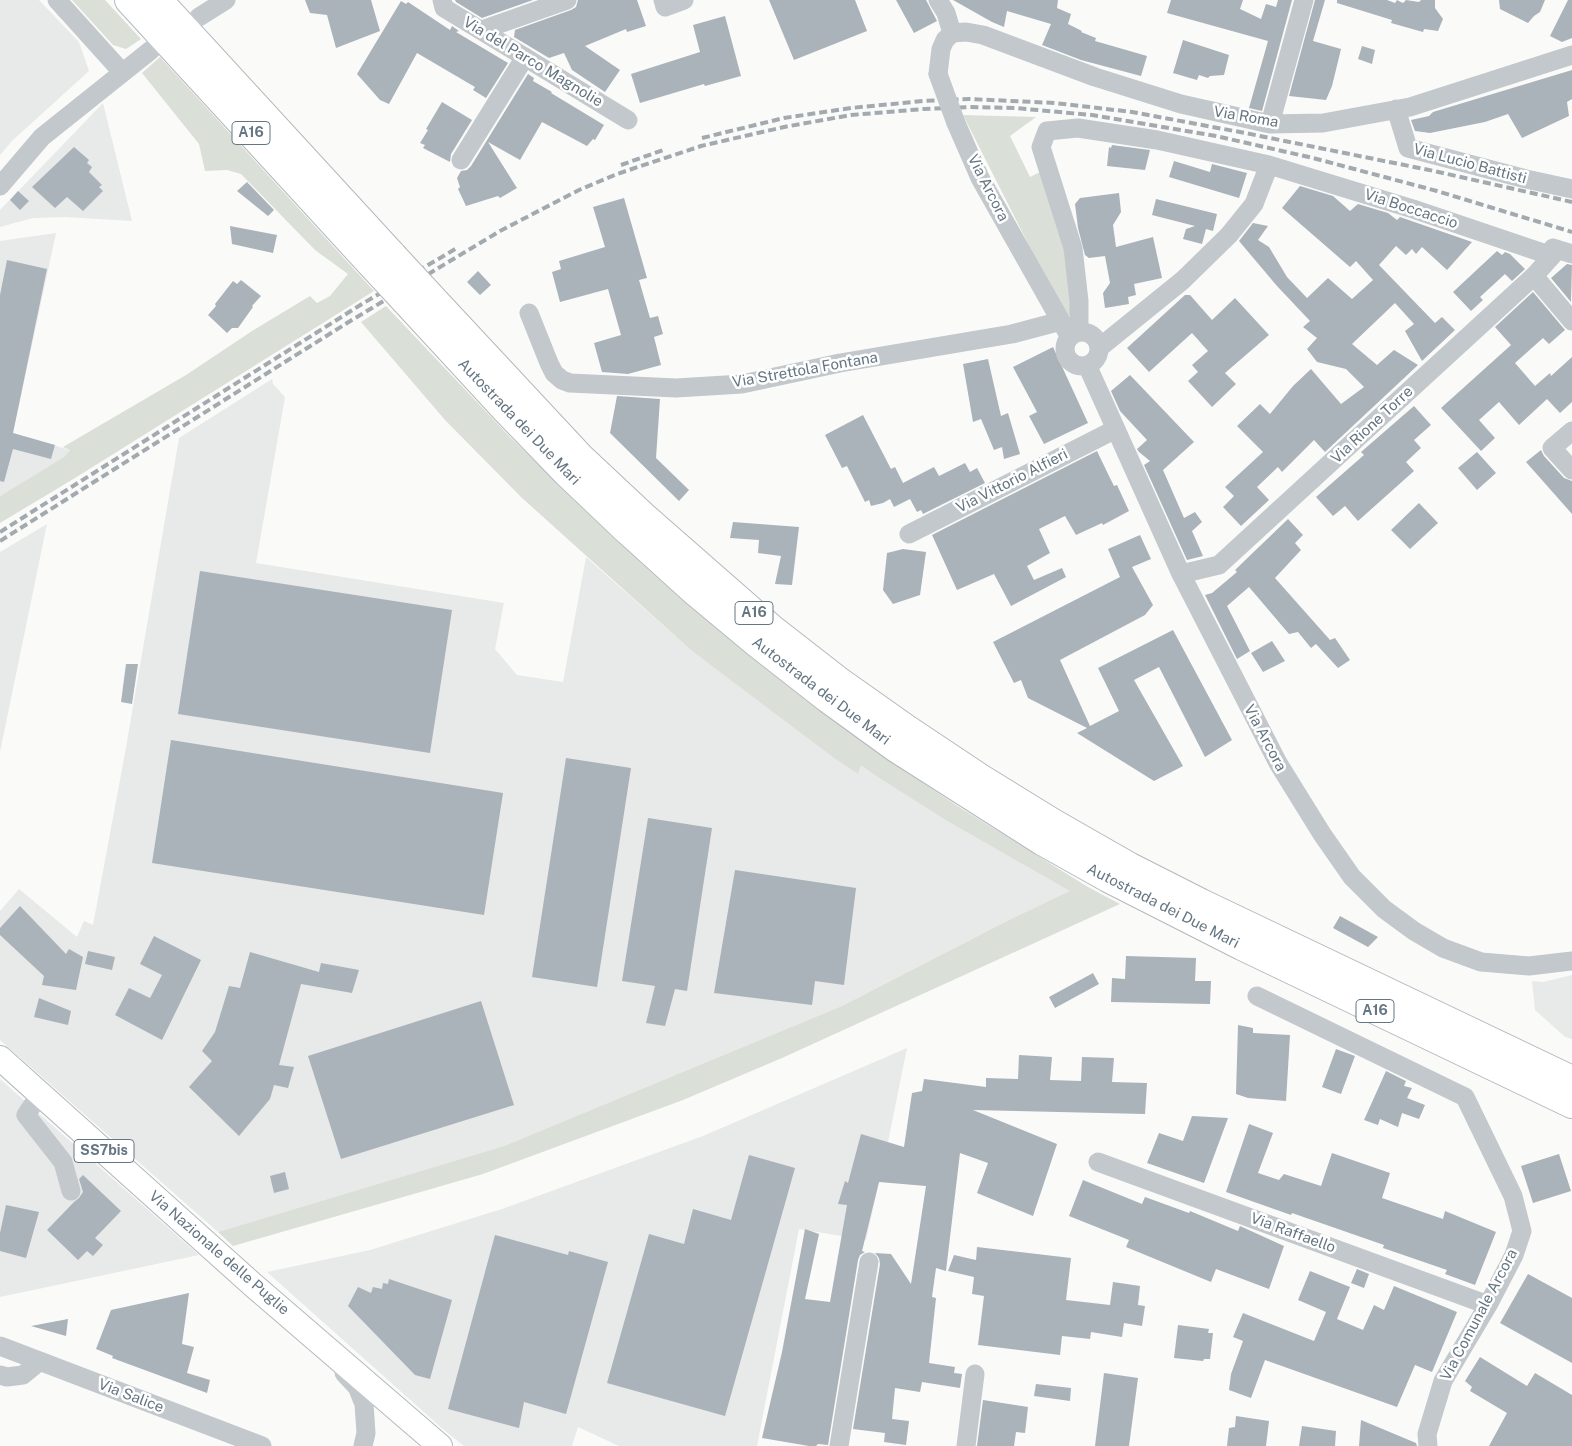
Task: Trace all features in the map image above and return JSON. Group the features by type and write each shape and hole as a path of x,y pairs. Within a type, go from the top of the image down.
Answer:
{"highway":[{"name":"Autostrada dei Due Mari","path":"130,0 421,302 506,410 566,472 677,576 758,644 827,698 896,748 1042,841 1119,872 1572,1104"},
{"name":"Autostrada dei Due Mari","path":"158,0 383,261"},
{"name":"Autostrada dei Due Mari","path":"1190,909 1572,1080"}],"main road":[{"name":"Via Nazionale delle Puglie","path":"0,1058 253,1285 440,1446"}],"street":[{"path":"57,0 122,72"},
{"path":"199,17 226,0"},
{"name":"Via del Parco Magnolie","path":"442,0 444,8 628,120"},
{"path":"482,30 567,0"},
{"path":"663,0 665,7 684,0"},
{"path":"938,0 946,13 952,33"},
{"path":"1270,124 1304,0"},
{"name":"Via Roma","path":"952,33 966,32 983,35 1095,77 1181,104 1270,124 1323,123 1410,106 1572,55"},
{"name":"Via Arcora","path":"952,33 945,40 941,50 938,74 956,124 980,178 1070,330 1090,334 1095,338 1099,348"},
{"path":"0,186 42,137 151,50"},
{"path":"461,160 525,57"},
{"name":"Via Lucio Battisti","path":"1396,109 1408,148 1572,190"},
{"name":"Via Boccaccio","path":"1070,330 1079,301 1072,248 1041,147 1047,131 1078,128 1157,140 1269,165 1413,209 1552,256"},
{"path":"1070,330 1064,347 1067,358 1076,365 1088,366 1096,359 1099,348 1183,280 1229,235 1254,204 1269,165"},
{"path":"1552,256 1553,248 1572,254"},
{"name":"Via Rione Torre","path":"1181,574 1219,565 1534,276 1552,256"},
{"path":"1534,276 1572,321"},
{"name":"Via Strettola Fontana","path":"529,313 554,373 562,380 570,383 676,388 742,384 840,363 1012,334 1070,330"},
{"name":"Via Arcora","path":"1088,366 1181,574 1281,769 1352,877 1384,909 1414,932 1443,948 1481,962 1529,966 1572,961"},
{"name":"Via Vittorio Alfieri","path":"909,534 1116,429"},
{"path":"1572,432 1552,448 1572,470"},
{"name":"Via Comunale Arcora","path":"1257,996 1466,1097 1513,1196 1522,1231 1514,1255 1488,1305 1442,1382 1427,1434 1428,1446"},
{"path":"40,1094 26,1115 63,1162 71,1191"},
{"name":"Via Raffaello","path":"1098,1162 1488,1305"},
{"path":"839,1446 869,1262"},
{"name":"Via Salice","path":"0,1346 262,1446"},
{"path":"325,1346 335,1364 350,1378 361,1395 364,1404 366,1433 363,1446"},
{"path":"0,1375 7,1377 23,1375 40,1361"},
{"path":"966,1446 975,1374"}],"shaded area":[{"path":"0,0 39,0 79,42 89,71 13,140 0,155"},
{"path":"72,0 105,0 141,39 126,49 113,45"},
{"path":"160,57 374,291 0,523 0,496 64,457 70,450 63,447 186,375 252,331 310,296 317,303 330,296 348,274 315,250 241,174 227,170 205,171 199,144 142,73"},
{"path":"103,103 132,221 65,217 33,218 0,227 0,210"},
{"path":"963,115 1036,117 1010,136 1030,177 1044,170 1071,267 1070,315 1067,316 1047,281"},
{"path":"56,233 13,433 70,450 64,457 0,496 0,241"},
{"path":"386,306 510,437 618,542 682,600 748,655 817,709 887,759 959,807 1088,887 1120,904 782,1058 683,1100 483,1174 233,1246 218,1232 504,1146 842,1006 1005,922 1070,891 947,821 861,765 858,774 692,651 521,497 445,420 361,322"},
{"path":"272,379 273,384 285,397 256,563 504,603 495,649 517,675 563,682 586,557 692,651 858,774 861,764 876,776 947,821 1071,891 1005,922 842,1006 504,1146 218,1232 0,1040 0,911 19,889 77,937 84,921 93,925 125,753 179,438"},
{"path":"47,524 0,752 0,552"},
{"path":"1572,975 1572,1039 1565,1037 1535,1010 1532,981 1543,982"},
{"path":"907,1048 866,1240 799,1229 757,1446 619,1446 578,1427 572,1446 464,1446 267,1272 370,1250 502,1209 703,1136"},
{"path":"0,1079 199,1255 0,1297"}],"building":[{"path":"305,0 371,0 380,31 336,48 327,15 310,13"},
{"path":"455,0 533,0 482,18"},
{"path":"578,0 637,0 646,26 627,32 626,29 585,46 620,70 605,92 572,70 564,53 549,58 514,37 515,30 571,10 576,7"},
{"path":"769,0 855,0 867,31 794,60"},
{"path":"896,0 926,0 937,21 914,33"},
{"path":"953,0 1058,0 1057,8 1071,14 1068,24 1096,38 1095,41 1147,56 1141,76 1081,60 1042,45 1051,24 1007,11 1004,27"},
{"path":"1171,0 1243,0 1240,9 1261,19 1266,4 1276,7 1278,0 1292,0 1262,111 1249,108 1268,41 1167,13"},
{"path":"1315,0 1325,0 1313,41 1341,49 1332,86 1326,100 1289,96"},
{"path":"1337,0 1387,0 1395,3 1397,0 1403,3 1406,0 1419,2 1421,0 1435,0 1435,8 1443,19 1438,31 1424,29 1423,32 1391,23 1392,20 1337,3"},
{"path":"1499,0 1545,0 1540,12 1528,23 1500,9"},
{"path":"1568,0 1572,0 1572,38 1562,42 1550,36"},
{"path":"401,1 406,4 408,2 450,30 452,26 459,31 456,32 508,63 486,98 473,90 475,87 417,53 389,104 380,100 357,74"},
{"path":"725,16 741,76 705,86 704,84 640,103 631,74 700,52 693,25"},
{"path":"1183,40 1229,55 1224,75 1210,76 1208,78 1199,75 1197,80 1173,73"},
{"path":"1362,46 1375,50 1372,64 1358,59"},
{"path":"1572,70 1572,99 1567,102 1569,116 1522,138 1508,114 1485,122 1430,133 1415,131 1411,120 1429,116 1433,112"},
{"path":"528,74 534,78 533,81 604,125 595,140 593,139 587,146 542,122 520,160 488,142 517,188 500,198 498,196 466,206 458,189 460,187 457,178 461,171 467,170 471,166"},
{"path":"442,102 472,120 451,154 450,162 423,148 425,145 420,143"},
{"path":"1112,145 1150,150 1145,170 1107,166 1109,147 1111,148"},
{"path":"74,147 89,160 87,163 92,167 89,172 102,185 99,187 103,191 83,211 67,197 55,208 32,187"},
{"path":"1174,161 1210,172 1212,164 1247,173 1239,198 1169,177"},
{"path":"247,182 274,210 268,216 237,191"},
{"path":"1300,186 1333,196 1350,211 1358,204 1388,213 1397,220 1400,217 1472,242 1447,270 1422,247 1416,254 1412,249 1406,255 1396,246 1379,265 1435,323 1442,317 1455,330 1422,361 1405,331 1414,324 1395,303 1352,344 1377,365 1394,350 1418,365 1325,452 1314,440 1282,472 1278,467 1257,487 1269,500 1241,526 1223,507 1234,496 1225,487 1263,452 1237,426 1260,404 1270,414 1293,386 1311,369 1341,404 1364,387 1346,369 1317,362 1307,349 1317,338 1303,327 1310,321 1239,241 1253,223 1268,226 1258,240 1269,247 1287,277 1307,298 1328,278 1352,299 1373,280 1356,261 1350,267 1282,208"},
{"path":"18,191 29,201 20,210 10,200"},
{"path":"1119,193 1121,212 1113,225 1116,247 1153,237 1162,278 1134,284 1136,295 1128,297 1129,304 1105,308 1103,293 1110,283 1105,256 1089,258 1085,255 1078,228 1075,204 1080,198"},
{"path":"624,198 647,278 639,280 650,318 658,316 663,334 654,337 661,365 628,374 602,372 594,343 621,335 608,289 560,302 552,272 561,269 559,261 605,247 593,207"},
{"path":"1156,199 1217,214 1213,231 1206,229 1202,244 1183,239 1186,229 1195,226 1152,215"},
{"path":"230,226 277,235 273,253 232,244"},
{"path":"1497,251 1502,255 1505,252 1510,254 1525,269 1512,281 1505,274 1480,297 1483,300 1471,311 1453,292"},
{"path":"7,260 47,269 13,433 55,445 51,459 13,449 4,482 0,481 0,295"},
{"path":"1567,264 1572,265 1571,302 1551,278"},
{"path":"478,271 491,285 480,295 467,282"},
{"path":"241,280 261,296 238,328 232,328 227,333 208,315 233,281 237,284"},
{"path":"1533,292 1565,330 1549,344 1543,338 1515,363 1535,386 1550,373 1551,376 1572,357 1572,402 1560,413 1547,399 1519,425 1499,402 1479,420 1495,438 1481,451 1441,408 1511,345 1495,327"},
{"path":"1185,295 1190,295 1212,320 1235,298 1269,335 1225,373 1236,384 1212,407 1188,381 1198,372 1192,365 1208,351 1192,333 1149,372 1127,348"},
{"path":"1053,347 1088,423 1044,444 1029,416 1037,412 1013,367"},
{"path":"988,359 1001,416 1008,413 1020,454 1004,459 1002,447 994,450 981,419 973,422 963,364"},
{"path":"1130,375 1194,442 1163,470 1184,518 1195,512 1202,522 1192,531 1203,556 1187,560 1144,465 1150,461 1137,449 1147,440 1120,411 1111,391"},
{"path":"617,396 660,399 656,458 689,490 679,501 610,433"},
{"path":"1414,406 1431,425 1414,440 1421,448 1406,462 1414,471 1358,521 1345,506 1333,516 1316,497 1364,455 1361,452"},
{"path":"863,415 891,469 895,467 903,483 934,467 939,476 965,463 970,472 977,468 985,483 923,514 921,510 917,512 910,499 894,507 890,499 871,506 869,500 865,502 847,466 842,468 825,435"},
{"path":"1541,450 1564,478 1572,481 1572,514 1526,462"},
{"path":"1097,451 1114,486 1117,485 1129,511 1103,525 1102,523 1076,535 1065,516 1039,529 1050,553 1027,566 1034,580 1062,568 1066,577 1011,606 994,574 957,590 932,535"},
{"path":"1477,452 1496,473 1477,490 1458,468"},
{"path":"1419,503 1438,523 1410,549 1391,530"},
{"path":"1288,519 1303,535 1295,543 1301,550 1275,578 1330,640 1335,638 1350,660 1338,668 1316,644 1311,648 1298,632 1289,634 1249,587 1227,606 1250,651 1237,659 1205,595 1212,593 1237,572 1235,570"},
{"path":"733,522 799,527 792,585 775,584 781,556 758,553 759,540 730,538"},
{"path":"1140,535 1151,559 1132,567 1153,605 1145,615 1060,660 1090,726 1119,711 1098,668 1173,630 1232,740 1205,757 1159,667 1134,680 1183,766 1154,781 1077,733 1087,728 1028,698 1021,680 1014,683 993,642 1120,577 1108,549"},
{"path":"903,549 926,552 920,595 893,604 883,590 887,553"},
{"path":"200,571 452,610 430,753 178,714"},
{"path":"1272,641 1285,661 1263,672 1251,653"},
{"path":"126,664 138,664 132,704 121,702"},
{"path":"171,740 503,793 484,915 152,863"},
{"path":"566,758 631,768 597,987 532,977"},
{"path":"648,818 712,828 687,991 675,989 665,1026 646,1023 655,986 622,981"},
{"path":"735,870 856,888 844,985 815,981 812,1005 714,993"},
{"path":"20,906 66,954 69,949 83,957 76,990 42,985 44,976 0,935 0,928"},
{"path":"1340,916 1378,937 1368,947 1333,928"},
{"path":"154,936 201,960 162,1040 115,1015 129,988 150,998 162,975 140,964"},
{"path":"88,951 115,957 112,970 85,964"},
{"path":"250,952 319,972 321,963 359,970 352,993 301,984 279,1065 294,1067 288,1088 274,1085 270,1099 239,1136 189,1087 212,1061 202,1051 215,1032 229,986 240,988"},
{"path":"1126,956 1196,958 1195,981 1211,981 1210,1004 1111,1002 1112,978 1125,979"},
{"path":"1093,973 1099,984 1055,1008 1049,997"},
{"path":"39,998 71,1011 68,1025 34,1017"},
{"path":"481,1001 514,1105 341,1159 308,1056"},
{"path":"1238,1025 1253,1028 1253,1033 1290,1035 1286,1101 1248,1098 1236,1094"},
{"path":"1336,1049 1355,1056 1341,1094 1322,1087"},
{"path":"1019,1055 1052,1057 1050,1080 1081,1081 1082,1057 1114,1058 1112,1082 1147,1083 1145,1114 973,1110 1057,1144 1033,1216 977,1193 988,1163 960,1153 946,1271 936,1268 932,1297 936,1298 929,1363 955,1367 954,1373 962,1374 960,1388 922,1382 920,1392 895,1388 892,1419 909,1421 906,1445 884,1442 885,1433 853,1429 880,1264 879,1258 875,1253 891,1254 911,1284 926,1186 879,1182 862,1251 865,1252 860,1255 858,1260 828,1445 818,1444 816,1446 809,1446 762,1438 782,1352 805,1229 819,1234 805,1299 830,1302 847,1205 838,1204 845,1181 848,1183 861,1134 904,1147 912,1093 922,1091 924,1079 986,1087 986,1078 1018,1079"},
{"path":"1386,1071 1406,1081 1404,1086 1412,1088 1407,1098 1425,1105 1419,1119 1402,1113 1398,1127 1380,1119 1378,1125 1364,1120"},
{"path":"1192,1116 1228,1118 1204,1183 1147,1163 1159,1133 1183,1141"},
{"path":"1249,1124 1273,1133 1258,1173 1279,1180 1284,1174 1321,1186 1332,1153 1390,1173 1382,1198 1443,1219 1445,1211 1496,1232 1475,1285 1445,1274 1447,1270 1383,1248 1384,1245 1226,1192"},
{"path":"1559,1154 1571,1191 1533,1203 1521,1166"},
{"path":"749,1155 795,1168 725,1416 607,1383 649,1234 684,1244 693,1209 731,1220"},
{"path":"285,1172 289,1189 274,1193 270,1176"},
{"path":"83,1175 121,1211 95,1238 103,1245 93,1256 87,1251 78,1260 47,1230 83,1192 79,1179"},
{"path":"1083,1180 1142,1204 1145,1197 1189,1213 1190,1211 1238,1231 1240,1226 1284,1246 1269,1289 1216,1269 1211,1282 1126,1247 1129,1240 1069,1216"},
{"path":"6,1205 39,1212 26,1258 0,1251 0,1233"},
{"path":"495,1235 568,1255 569,1251 608,1262 566,1414 524,1402 519,1428 448,1409"},
{"path":"977,1247 1071,1258 1066,1300 1110,1305 1113,1282 1140,1286 1138,1305 1145,1306 1142,1326 1124,1323 1122,1337 1091,1332 1090,1339 1062,1336 1060,1355 978,1345 984,1296 972,1294 974,1277 948,1271 954,1255 976,1260"},
{"path":"1357,1269 1369,1274 1364,1288 1351,1283"},
{"path":"1310,1271 1350,1287 1337,1319 1363,1330 1374,1305 1384,1310 1394,1286 1457,1312 1432,1372 1415,1365 1397,1407 1265,1360 1251,1398 1229,1390 1231,1374 1243,1341 1233,1337 1243,1313 1314,1341 1326,1312 1298,1300"},
{"path":"1528,1274 1572,1298 1572,1363 1500,1323"},
{"path":"389,1279 452,1300 430,1379 415,1375 348,1306 358,1287 371,1293 373,1287 382,1289 383,1283 388,1284"},
{"path":"189,1293 182,1344 194,1347 187,1373 210,1380 207,1393 112,1358 113,1356 96,1349 111,1310"},
{"path":"68,1319 66,1336 31,1326"},
{"path":"1178,1325 1209,1329 1208,1333 1213,1333 1210,1359 1204,1359 1203,1361 1174,1358"},
{"path":"1480,1357 1527,1386 1535,1373 1572,1395 1572,1446 1489,1446 1507,1413 1470,1391 1472,1387 1465,1381"},
{"path":"1104,1373 1138,1378 1129,1446 1095,1446"},
{"path":"1036,1384 1071,1388 1070,1401 1034,1396"},
{"path":"983,1400 1028,1407 1025,1433 1016,1432 1014,1446 977,1446"},
{"path":"1236,1416 1269,1421 1266,1446 1227,1446 1229,1428 1235,1427"},
{"path":"1361,1420 1416,1443 1417,1446 1359,1446"},
{"path":"1302,1426 1336,1431 1335,1446 1299,1446"}],"railway":[{"path":"702,138 784,118 851,108 923,101 969,99 1055,103 1132,112 1245,133 1434,171 1572,202"},
{"path":"0,541 347,323 500,231 579,190 617,174 701,146 784,127 851,115 970,107 1015,108 1092,115 1216,136 1313,158 1437,191 1572,232"},
{"path":"621,165 666,149"},
{"path":"0,532 362,304 457,248"}]}
